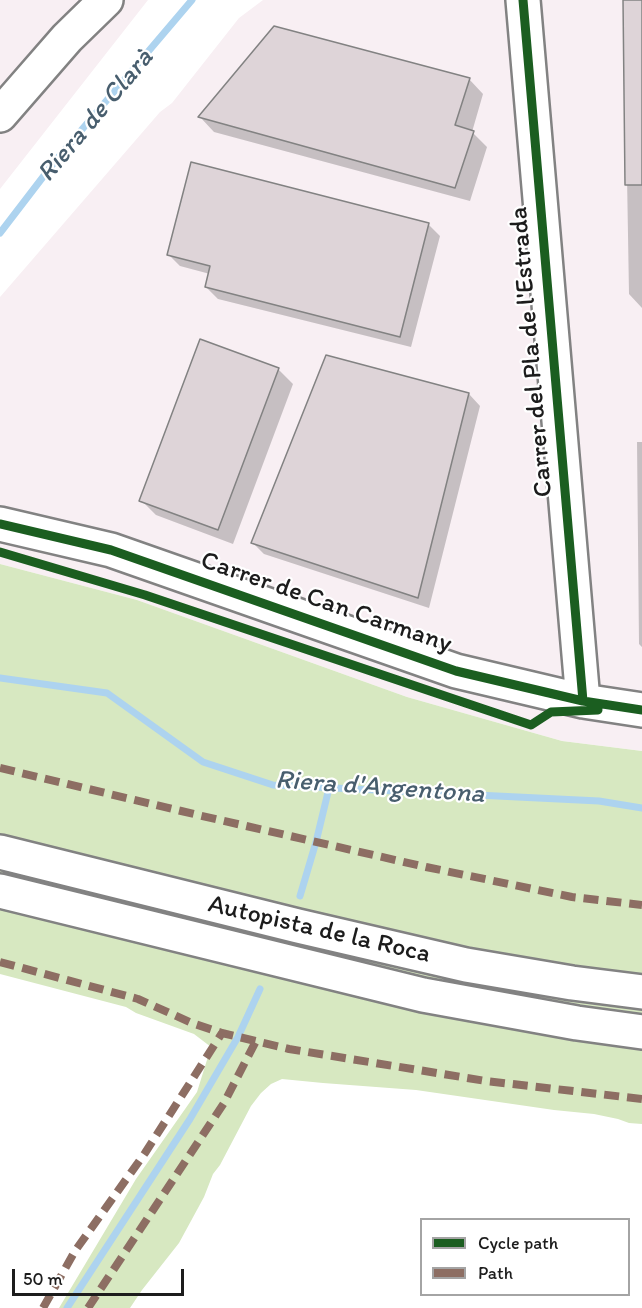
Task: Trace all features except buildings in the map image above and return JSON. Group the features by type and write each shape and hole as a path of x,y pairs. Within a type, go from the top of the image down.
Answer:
{"main road":[{"path":"0,115 67,38 106,0"},
{"name":"Carrer del Pla de l'Estrada","path":"523,0 583,701"},
{"name":"Carrer de Can Carmany","path":"0,524 111,550 456,671 583,701 642,711"},
{"name":"Autopista de la Roca","path":"0,852 466,965 642,992"},
{"name":"Autopista de la Roca","path":"0,891 423,995 577,1023 642,1032"}],"shaded area":[{"path":"0,0 148,0 0,189"},
{"path":"263,0 642,0 642,751 562,741 407,697 137,600 0,564 0,297 160,112 172,103 239,18"}],"green space":[{"path":"0,564 137,600 407,697 562,741 642,751 642,1124 594,1114 416,1090 282,1079 271,1084 251,1106 213,1174 204,1197 179,1243 130,1308 59,1308 136,1179 197,1092 211,1047 194,1034 136,1013 126,1007 0,974"}],"waterway":[{"name":"Riera de Clarà","path":"0,233 56,160 192,0"},
{"name":"Riera d'Argentona","path":"0,678 107,693 203,762 273,785 599,801 642,808"},
{"path":"300,896 329,788"},
{"path":"67,1308 190,1119 238,1037 260,989"}],"marked path":[{"path":"0,768 426,867 572,897 642,905"},
{"path":"0,962 138,999 192,1023 222,1033 289,1049 486,1081 642,1099"},
{"path":"43,1308 75,1251 145,1153 222,1033"},
{"path":"88,1308 224,1103 256,1041"}],"cycle path":[{"path":"523,0 583,701"},
{"path":"0,524 111,550 456,671 583,701 642,710"},
{"path":"0,552 145,595 531,725 551,712 598,710"}]}
